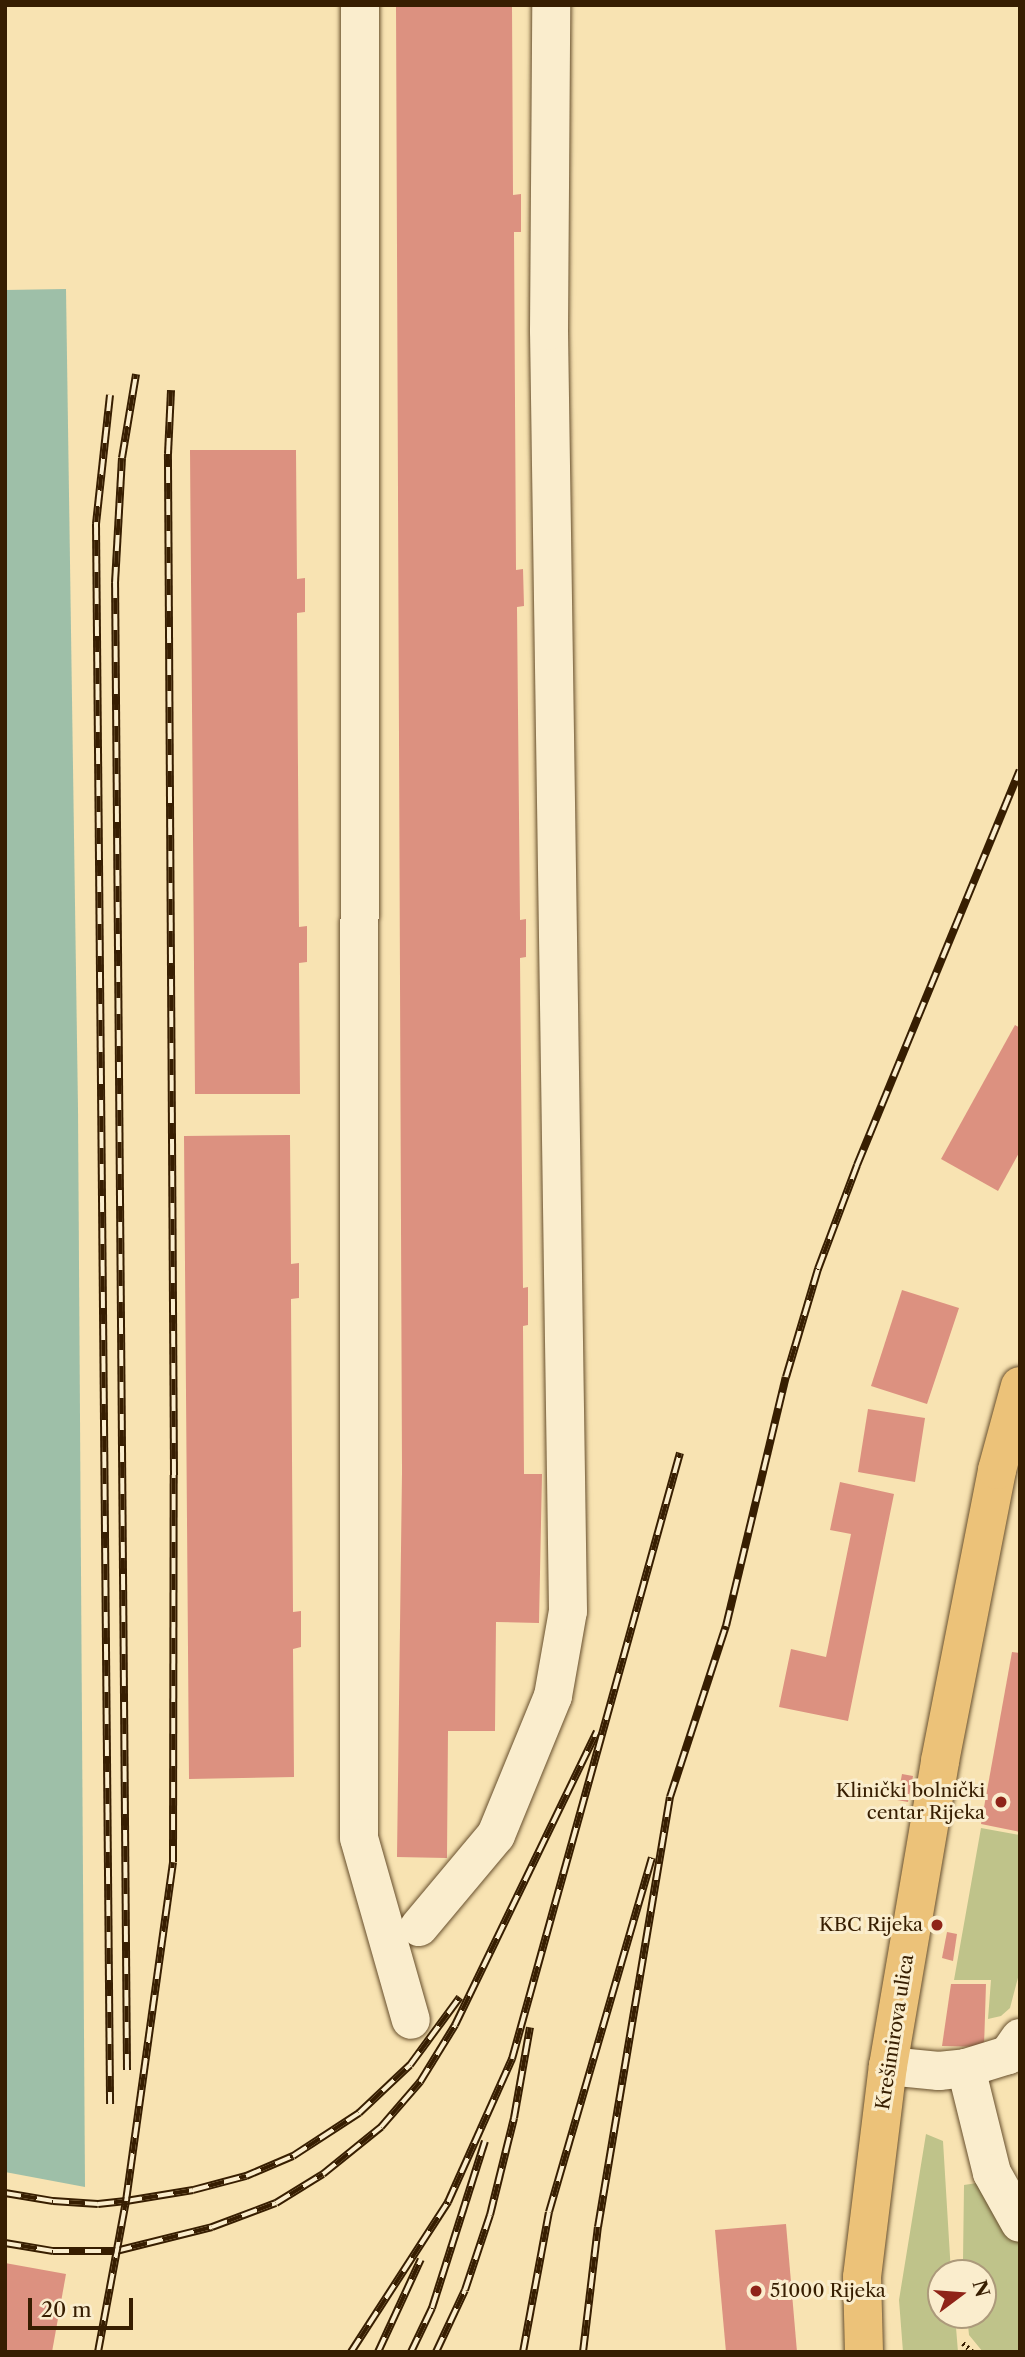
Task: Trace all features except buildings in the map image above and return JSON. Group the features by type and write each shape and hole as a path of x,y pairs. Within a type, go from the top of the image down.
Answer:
{"main road":[{"name":"Krešimirova ulica","path":"863,2352 863,2266 888,2066 940,1761 1008,1472 1020,1386"}],"street":[{"path":"360,5 359,1838 411,2020"},
{"path":"419,1927 496,1835 553,1696 568,1611 549,331 551,5"},
{"path":"888,2066 939,2071 966,2068 1008,2055 1020,2038"},
{"path":"966,2068 992,2173 1020,2223"}],"path":[{"path":"963,2343 973,2352"}],"green space":[{"path":"981,1828 1020,1835 1020,1970 1010,2008 1001,2016 988,2019 991,1980 954,1980"},
{"path":"926,2134 943,2141 950,2259 927,2259 927,2329 956,2329 958,2352 903,2352 899,2300"},
{"path":"977,2183 1020,2239 1020,2352 983,2352 969,2335 968,2329 997,2329 997,2259 963,2259 964,2185"}],"shaded area":[{"path":"66,289 78,1109 85,2187 5,2172 5,290"}],"railway":[{"path":"127,2070 115,583 122,458 136,374"},
{"path":"98,2352 126,2201 173,1862 174,1475 168,454 171,390"},
{"path":"110,395 96,524 110,2104"},
{"path":"583,2352 598,2227 670,1797 726,1626 786,1377 818,1269 857,1165 1020,770"},
{"path":"351,2352 448,2202 512,2059 680,1453"},
{"path":"5,2243 53,2251 116,2251 212,2227 276,2203 323,2174 381,2127 420,2082 455,2025 597,1731"},
{"path":"523,2352 549,2212 652,1858"},
{"path":"5,2193 53,2201 98,2204 126,2201 193,2190 246,2176 293,2156 359,2113 410,2065 460,1997"},
{"path":"436,2352 465,2290 490,2215 514,2118 530,2027"},
{"path":"411,2352 432,2308 485,2141"},
{"path":"378,2352 421,2259"}],"place":[{"name":"Klinički bolnički centar Rijeka","path":"1001,1802"},
{"name":"KBC Rijeka","path":"937,1925"},
{"name":"51000 Rijeka","path":"756,2291"}]}
